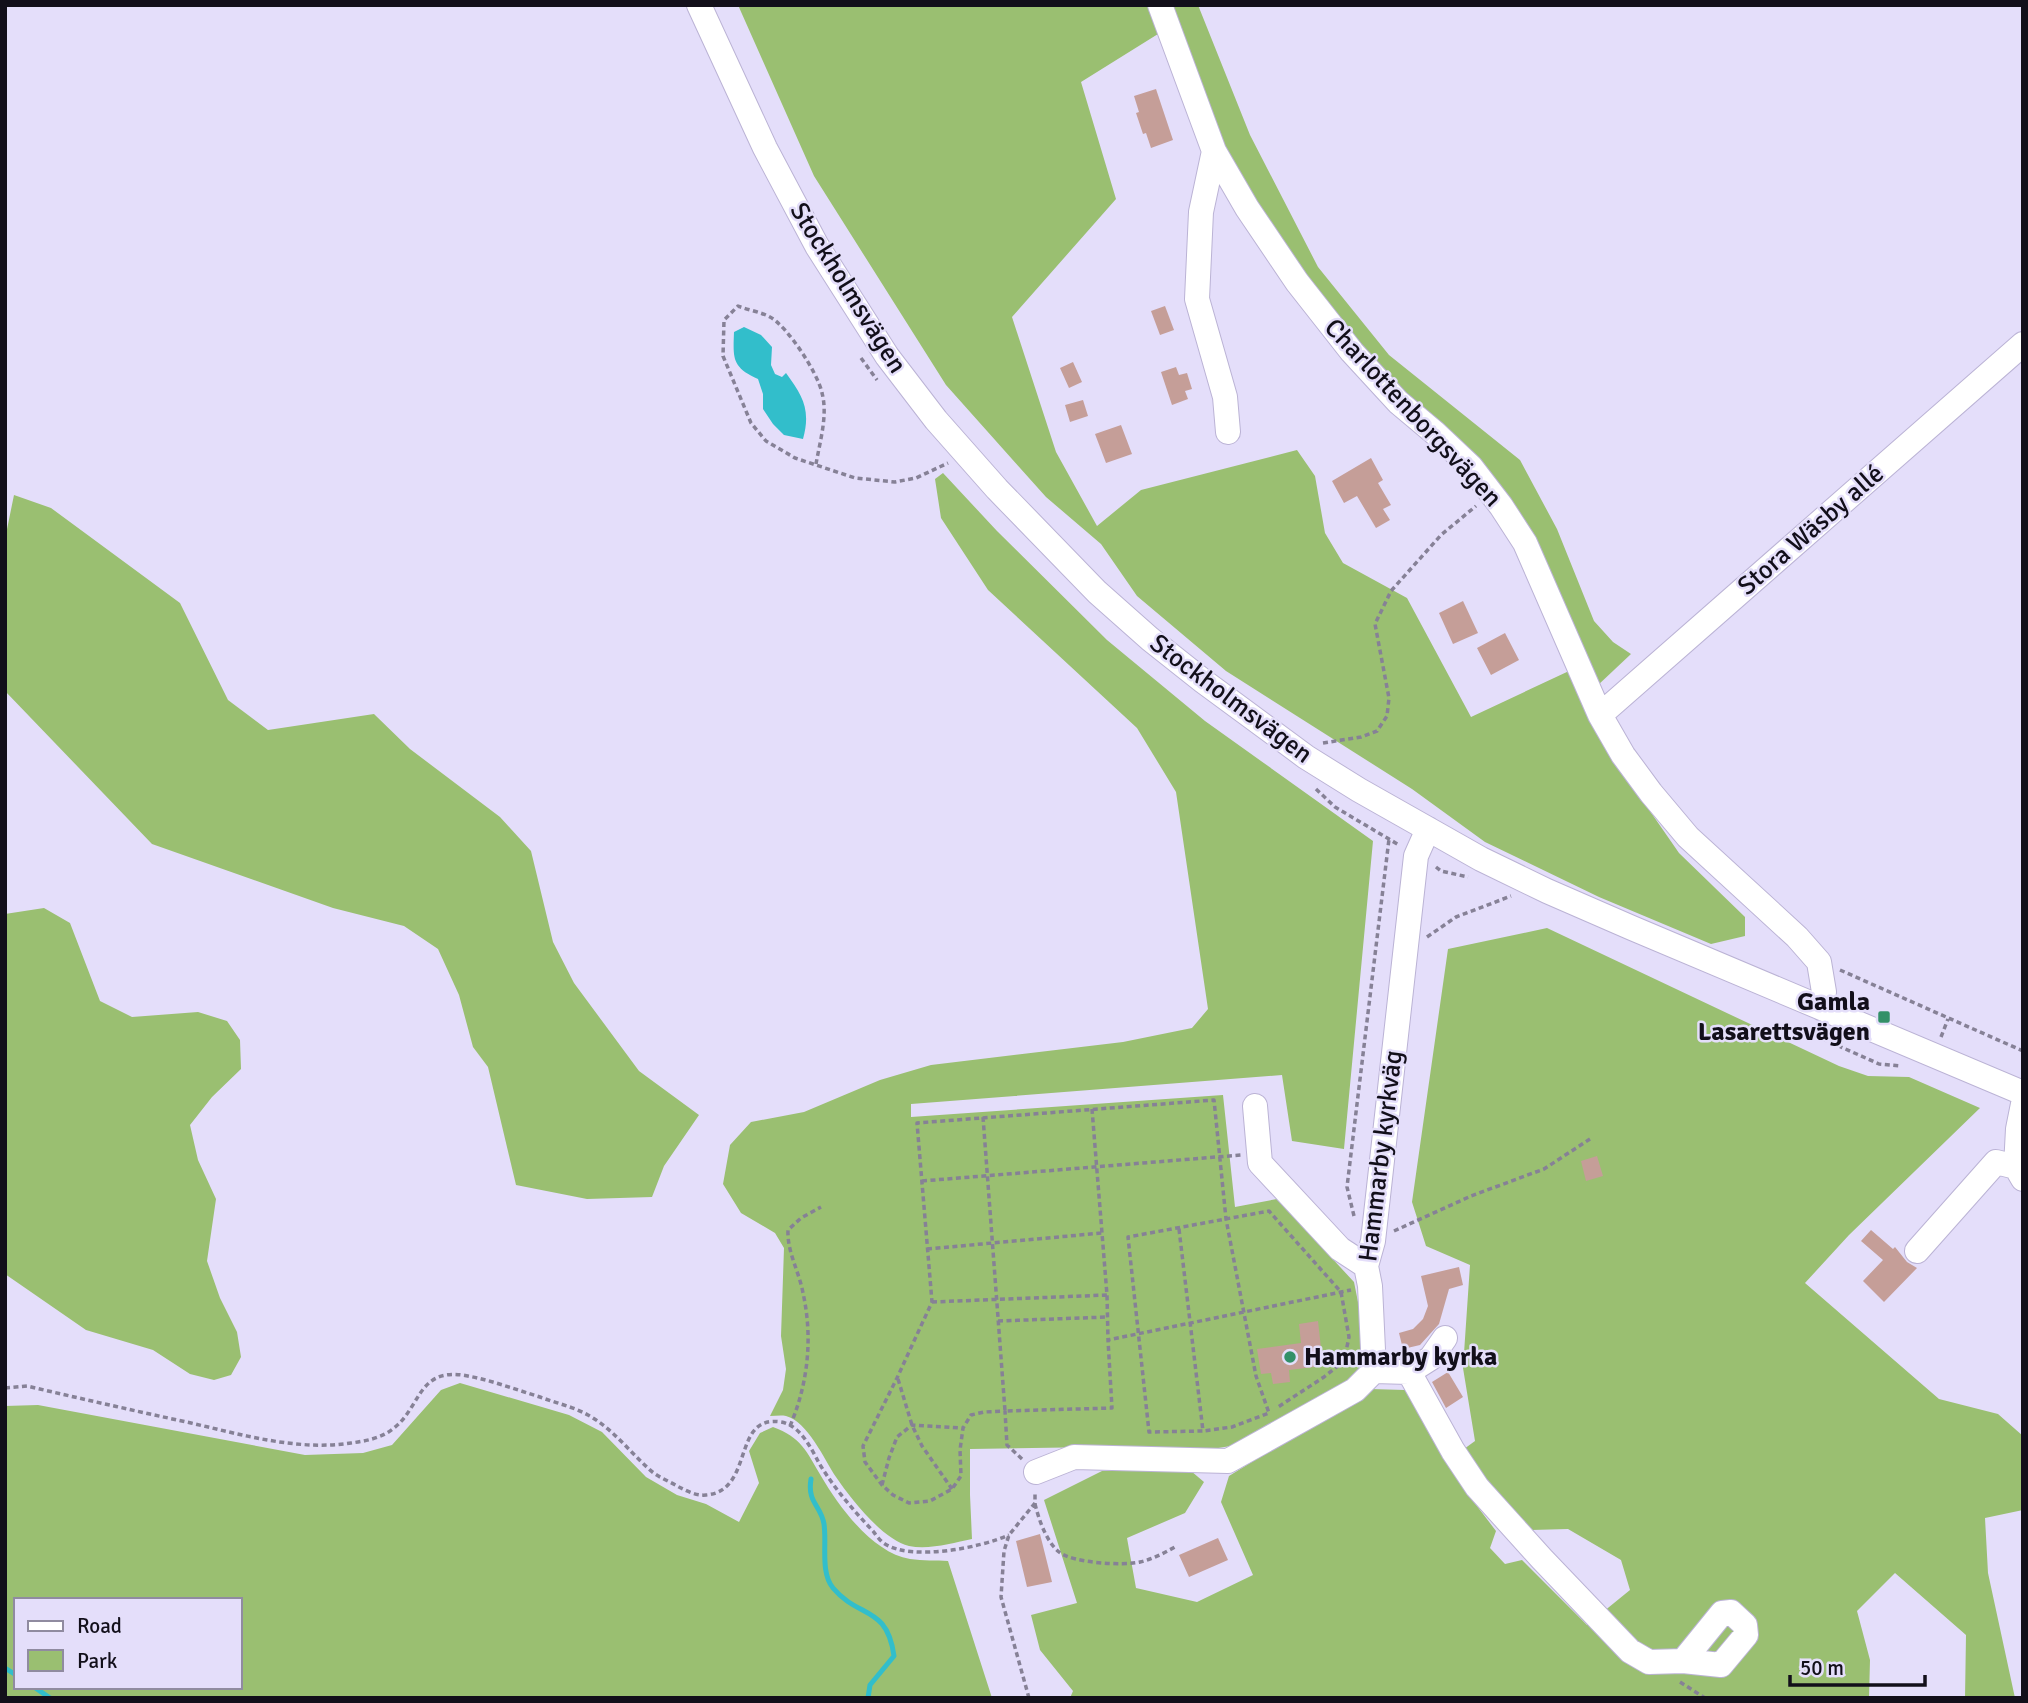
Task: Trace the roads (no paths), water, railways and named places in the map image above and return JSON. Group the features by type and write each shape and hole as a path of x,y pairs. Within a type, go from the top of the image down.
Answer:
{"street":[{"name":"Stockholmsvägen","path":"699,5 765,148 817,246 887,356 936,420 997,489 1097,592 1150,639 1306,757 1481,859 1547,891 2023,1093"},
{"name":"Charlottenborgsvägen","path":"1160,5 1214,151 1247,208 1297,282 1352,352 1398,402 1436,433 1471,467 1491,493 1525,543 1600,715 1630,765 1688,837 1797,937 1819,962 1824,992 1821,1008"},
{"path":"1214,151 1201,212 1197,299 1225,397 1228,432"},
{"name":"Stora Wäsby allé","path":"1600,715 2023,344"},
{"name":"Hammarby kyrkväg","path":"1374,1371 1365,1233 1416,856 1428,829"},
{"path":"1917,1251 1996,1163 2019,1173 2018,1129 2023,1104"},
{"path":"1255,1106 1260,1163 1340,1250 1368,1276"},
{"path":"1037,1472 1074,1457 1228,1461 1355,1390 1374,1371 1409,1372 1431,1358 1445,1338"},
{"path":"1409,1372 1453,1451 1477,1487 1542,1559 1630,1650 1649,1662 1683,1661"}],"water":[{"path":"744,327 761,335 772,347 771,365 775,374 782,377 786,373 801,396 806,411 803,439 784,435 773,424 763,409 763,394 758,379 743,370 736,361 734,332"}],"waterway":[{"path":"811,1479 811,1493 824,1524 825,1566 829,1581 843,1598 878,1620 890,1640 894,1656 870,1685 868,1698"},
{"path":"5,1668 14,1674"},
{"path":"37,1689 50,1698"}],"place":[{"name":"Gamla Lasarettsvägen","path":"1884,1017"},
{"name":"Hammarby kyrka","path":"1290,1357"}]}
